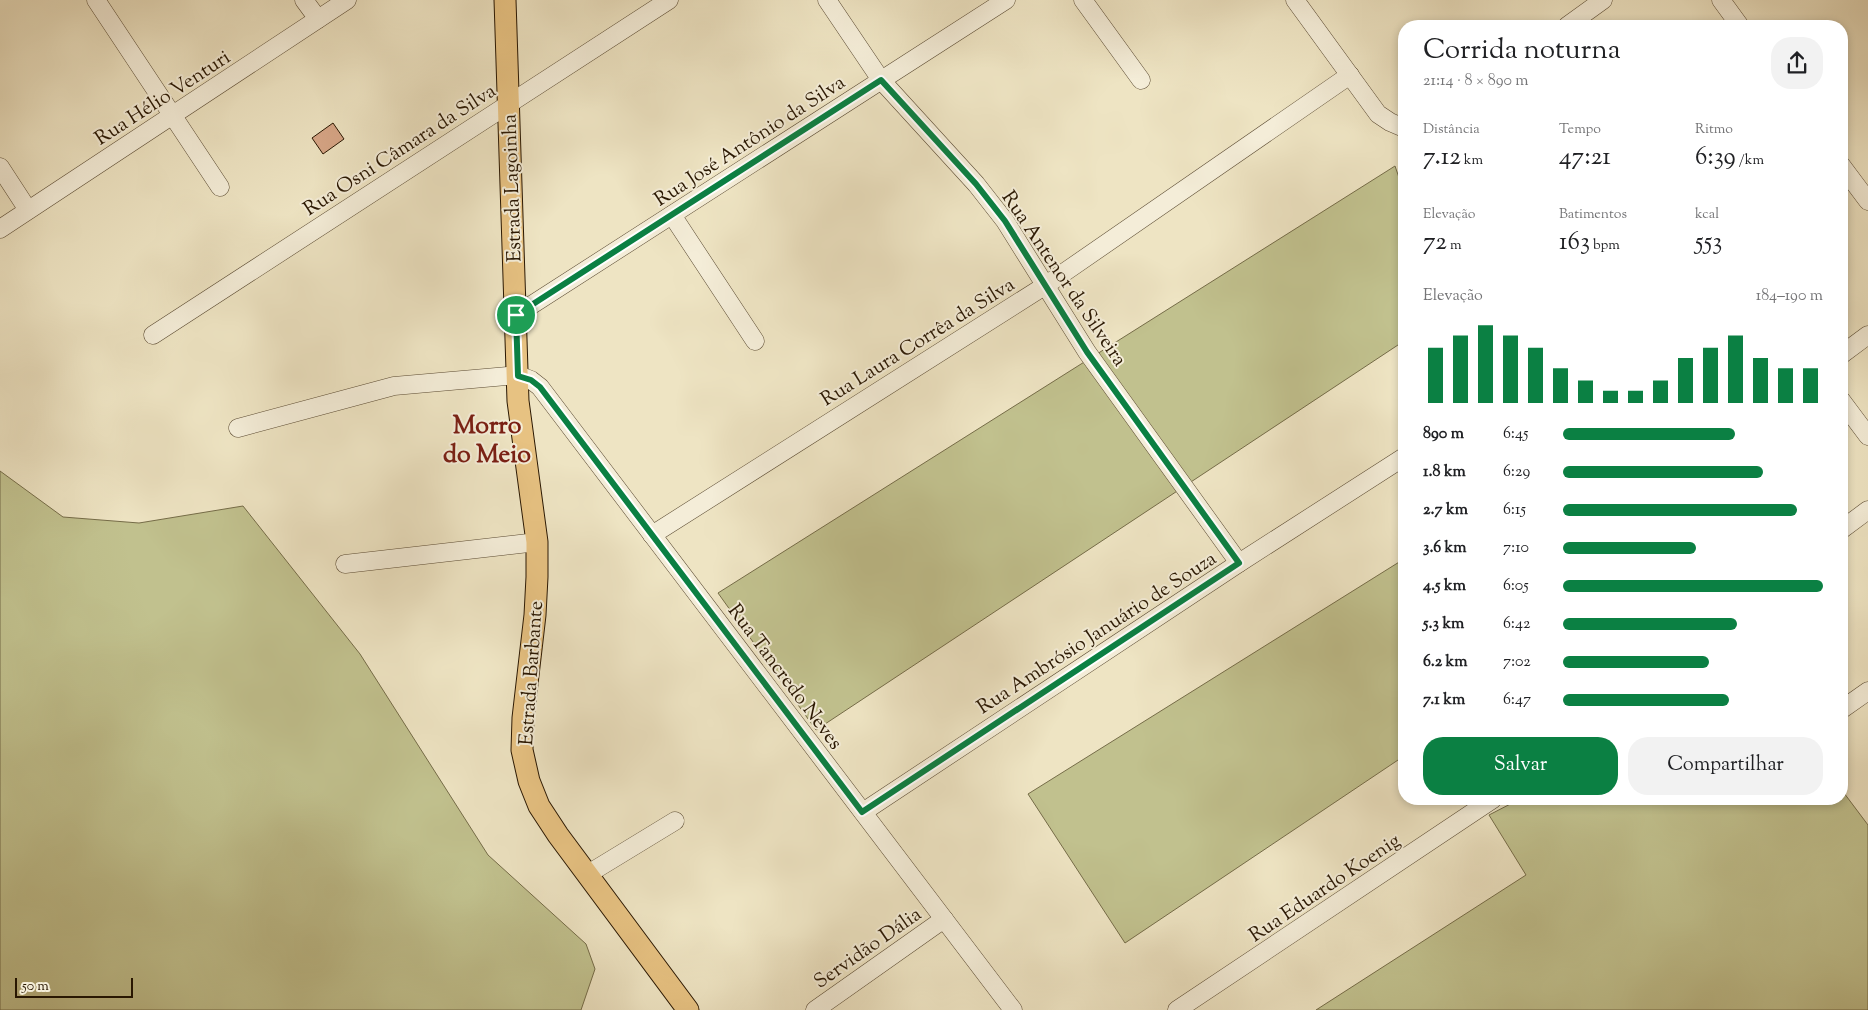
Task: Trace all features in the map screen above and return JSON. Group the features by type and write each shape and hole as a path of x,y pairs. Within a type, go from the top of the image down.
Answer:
{"main road":[{"name":"Estrada Lagoinha","path":"505,0 518,376"},
{"name":"Estrada Barbante","path":"518,376 521,425 536,542 537,577 535,615 522,718 522,750 529,781 539,806 558,835 688,1010"}],"street":[{"path":"96,0 220,187"},
{"path":"304,0 318,19"},
{"name":"Rua Hélio Venturi","path":"0,229 347,0"},
{"name":"Rua Osni Câmara da Silva","path":"153,335 669,0"},
{"name":"Rua Antenor da Silveira","path":"827,0 881,80 991,202 1005,221 1087,352 1239,563"},
{"name":"Rua José Antônio da Silva","path":"516,315 1006,0"},
{"path":"1083,0 1141,80"},
{"path":"1295,0 1378,114 1398,126"},
{"path":"1575,20 1603,0"},
{"path":"1721,0 1736,20"},
{"name":"Rua Laura Corrêa da Silva","path":"652,535 1046,285 1350,76"},
{"path":"0,167 28,210"},
{"path":"1848,175 1868,202"},
{"path":"672,215 755,341"},
{"path":"1848,350 1868,335"},
{"path":"238,428 394,386 518,376"},
{"name":"Rua Tancredo Neves","path":"518,376 531,380 540,387 1013,1010"},
{"path":"1848,409 1868,436"},
{"name":"Rua Ambrósio Januário de Souza","path":"862,812 1239,563 1398,462"},
{"path":"1848,525 1868,510"},
{"path":"345,564 536,542"},
{"path":"1848,705 1868,691"},
{"name":"Rua Eduardo Koenig","path":"1177,1010 1484,805"},
{"path":"588,874 675,821"},
{"name":"Servidão Dália","path":"815,1010 944,919"}],"green space":[{"path":"1395,166 1398,175 1398,345 816,730 718,593"},
{"path":"0,471 63,517 139,523 243,506 360,654 488,855 586,944 595,969 581,1010 0,1010"},
{"path":"1398,563 1398,760 1125,943 1028,794"},
{"path":"1848,798 1868,825 1868,1010 1316,1010 1526,875 1489,815 1508,805 1848,805"}],"building":[{"path":"333,123 344,139 323,154 312,138"}],"district":[{"name":"Morro do Meio","path":"487,438"}],"route":[{"path":"881,80 991,202 1046,285 1087,352 1239,563 862,812 540,387 531,380 518,376 516,315 881,80"}]}
